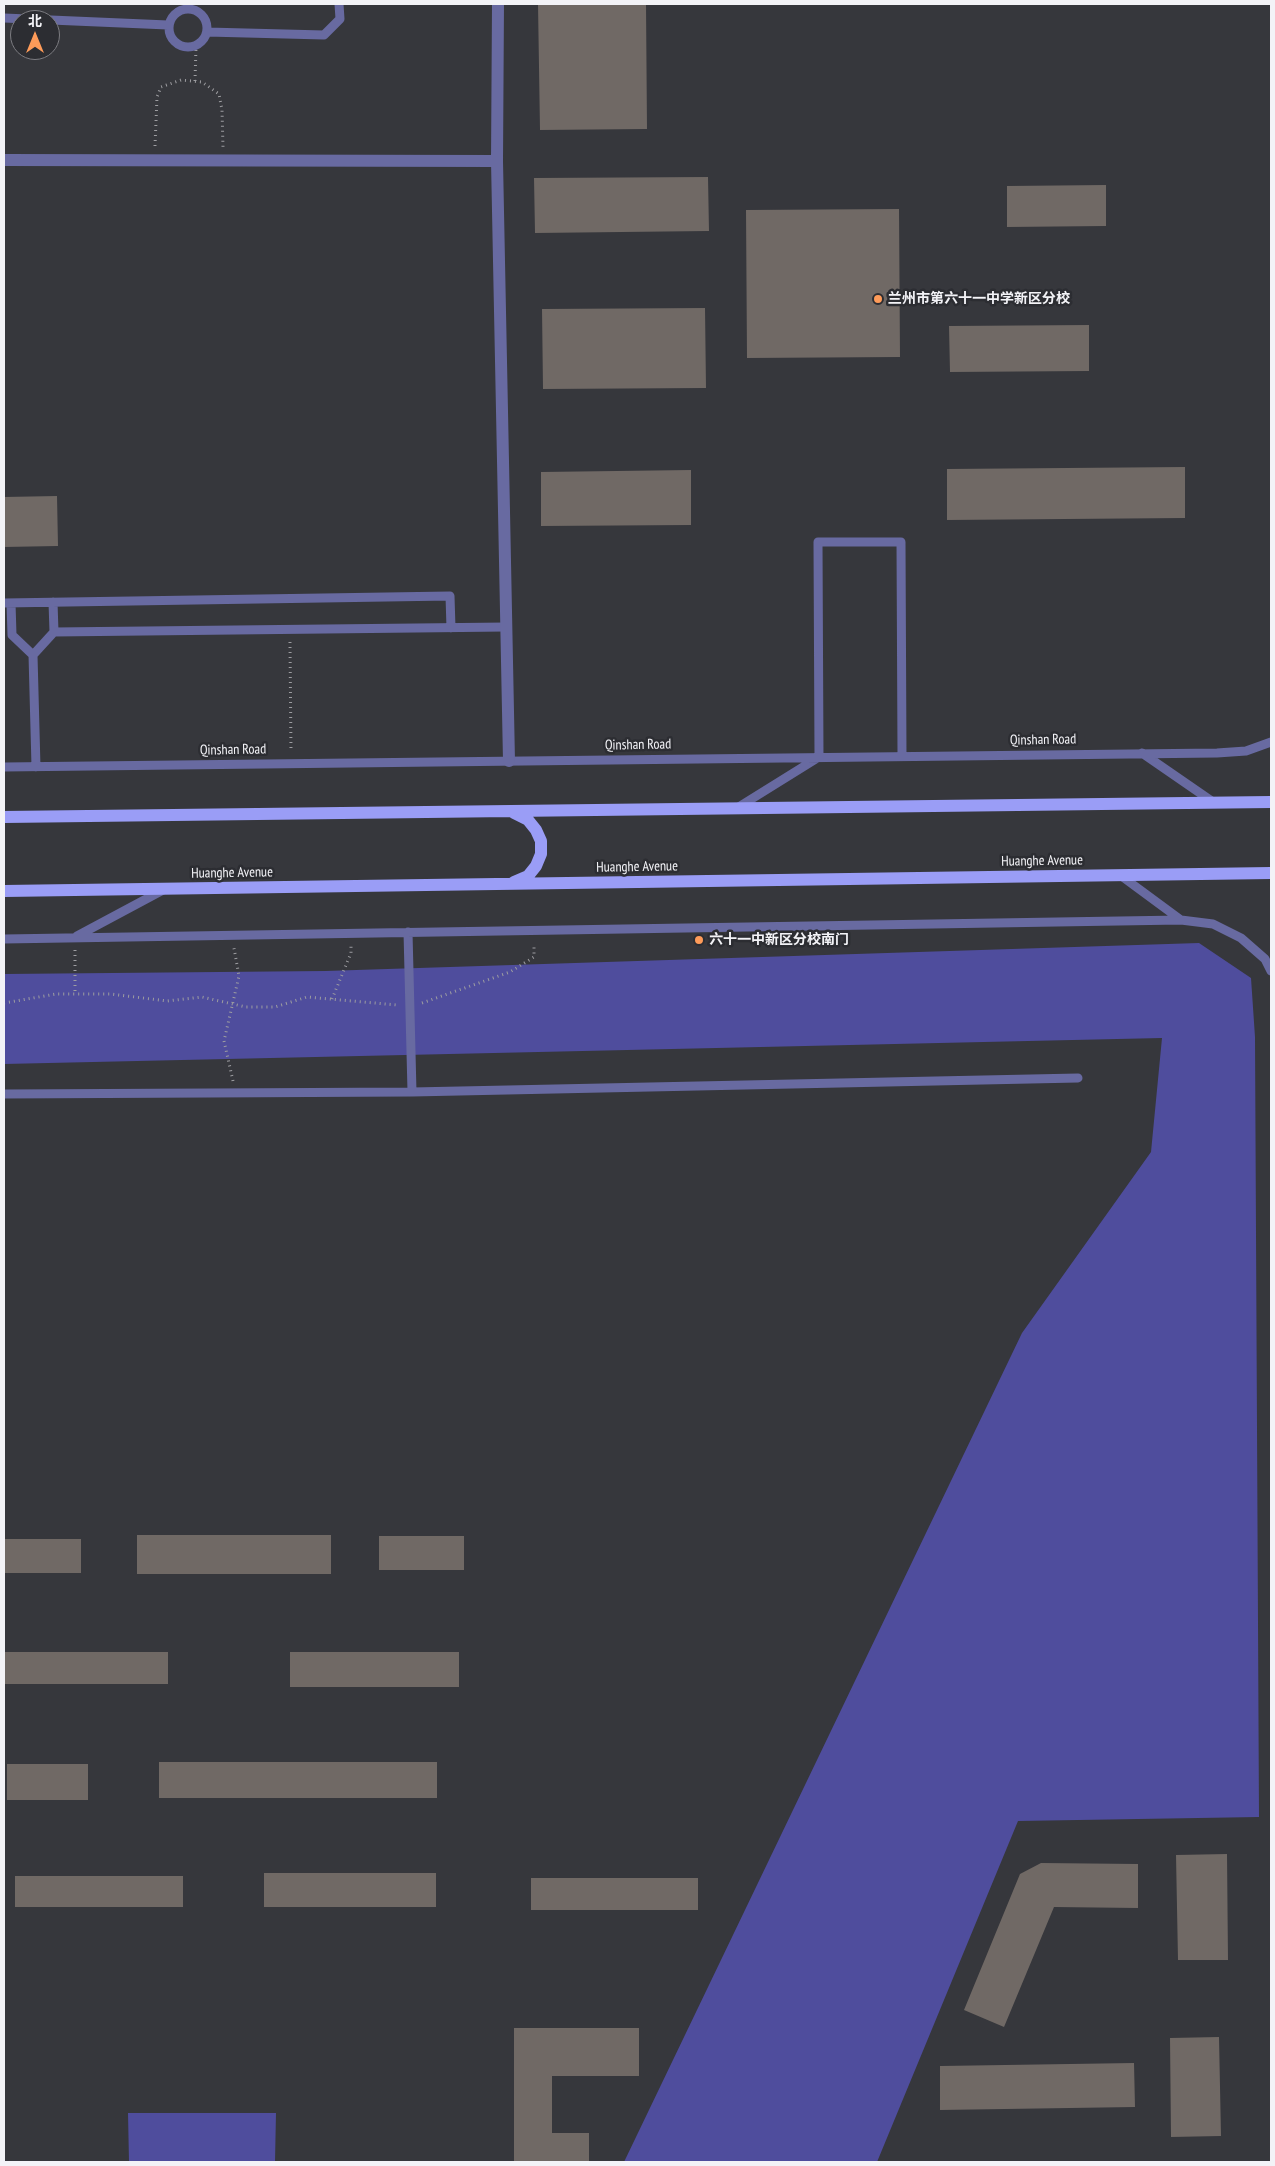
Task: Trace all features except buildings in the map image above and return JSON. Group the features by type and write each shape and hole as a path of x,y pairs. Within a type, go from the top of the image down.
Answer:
{"main road":[{"path":"4,817 1271,802"},
{"path":"504,884 517,882 528,876 536,866 540,854 540,841 536,830 528,820 517,813 505,811"},
{"name":"Huanghe Avenue","path":"4,891 1271,873"}],"street":[{"path":"498,4 497,161 509,761"},
{"path":"4,160 497,161"}],"lane":[{"path":"207,32 324,35 340,19 339,4"},
{"path":"188,9 195,10 205,19 207,32 205,38 196,46 184,48 173,42 168,24 175,13 188,9"},
{"path":"4,18 168,24"},
{"path":"736,808 819,757 818,542 901,542 902,756"},
{"path":"33,655 8,635 7,603 450,596 451,628"},
{"path":"36,767 33,655 54,632 53,602"},
{"path":"54,632 506,627"},
{"name":"Qinshan Road","path":"4,767 1246,751 1271,742"},
{"path":"1142,753 1213,802"},
{"path":"1120,875 1181,920"},
{"path":"75,938 166,889"},
{"path":"4,939 1181,920 1213,924 1241,938 1265,959 1271,971"},
{"path":"408,932 412,1092"},
{"path":"4,1094 412,1092 1078,1078"}],"path":[{"path":"195,81 196,46"},
{"path":"154,160 157,96 161,87 181,80 202,82 219,94 222,110 223,160"},
{"path":"290,629 291,764"},
{"path":"4,1003 56,994 111,994 167,1001 202,997 246,1007 275,1007 306,997 410,1007 510,972 534,957 534,930"},
{"path":"332,999 352,953 351,933"},
{"path":"231,935 239,976 224,1041 236,1093"},
{"path":"75,938 75,994"}],"shaded area":[{"path":"1199,943 1251,978 1255,1037 1259,1817 1018,1821 877,2162 624,2162 1022,1333 1151,1152 1162,1038 4,1064 4,974 325,971"},
{"path":"128,2113 276,2113 275,2162 129,2162"}],"place":[{"name":"兰州市第六十一中学新区分校","path":"878,299"},
{"name":"六十一中新区分校南门","path":"699,940"}]}
